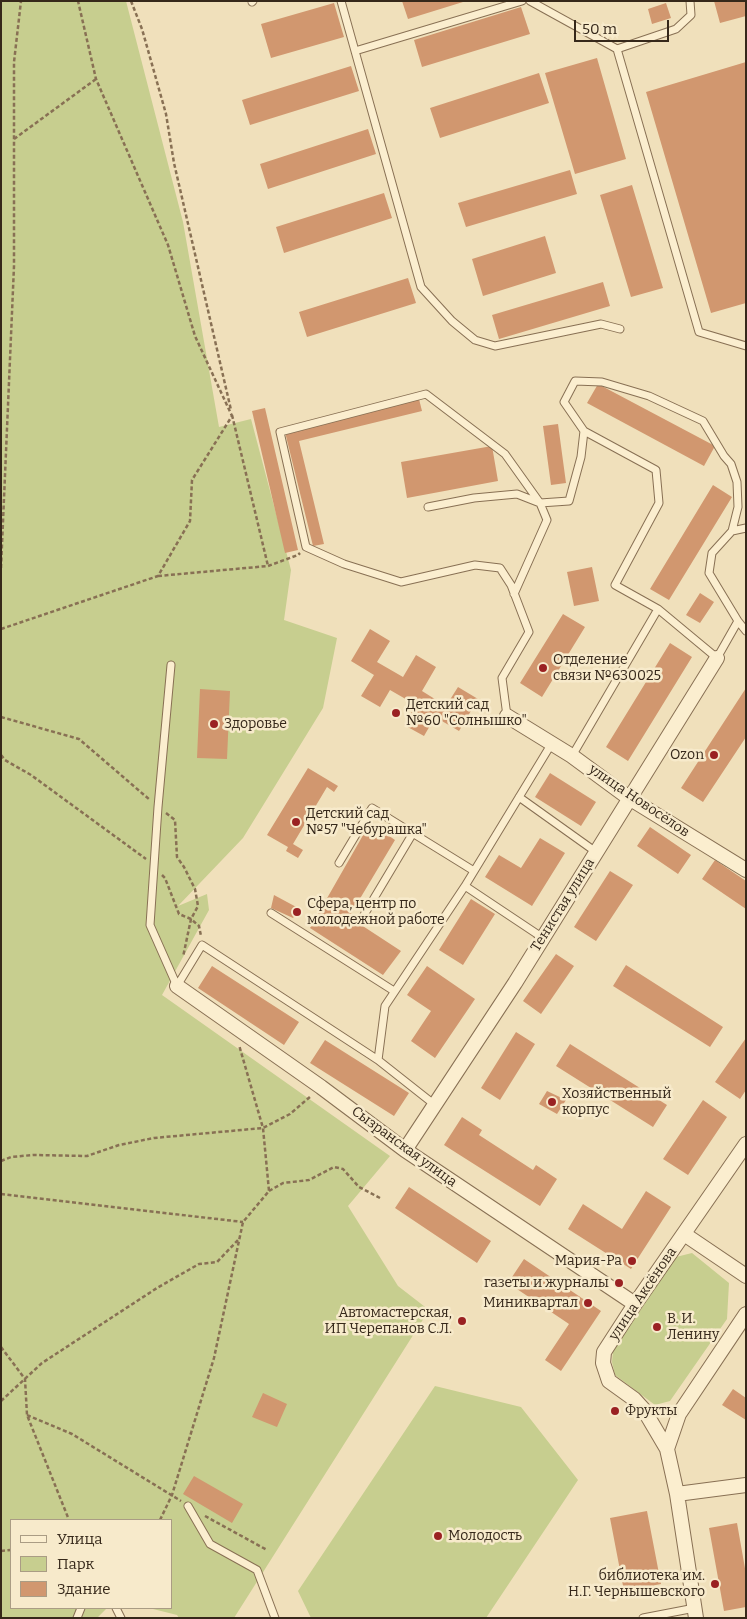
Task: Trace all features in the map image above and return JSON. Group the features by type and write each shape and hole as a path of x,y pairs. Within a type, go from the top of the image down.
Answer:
{"street":[{"name":"Тенистая улица","path":"405,1150 543,938 717,658"},
{"name":"улица Новосёлов","path":"507,716 572,756 629,798 746,870"},
{"name":"Сызранская улица","path":"177,986 321,1086 405,1150 635,1304"},
{"name":"улица Аксёнова","path":"695,1613 677,1494 667,1449 644,1410 634,1399 609,1381 604,1363 604,1352 746,1144"},
{"path":"684,1234 746,1276"},
{"path":"667,1449 680,1414 746,1314"},
{"path":"677,1494 746,1485"}],"lane":[{"path":"341,1 421,287 452,321 476,340 495,346 601,324 620,329"},
{"path":"355,51 522,1"},
{"path":"530,1 617,49 699,332 746,346"},
{"path":"617,49 676,29 691,15 690,1"},
{"path":"738,621 717,658 658,609 615,585 659,503 656,470 584,431 564,402 575,382 602,382 649,396 703,420 724,456 731,464 737,482 738,508 732,531 712,553 709,573 746,631"},
{"path":"507,716 502,678 529,632 514,594 500,568 475,565 401,582 344,564 306,547 280,432 426,394 505,454 540,503 547,520 514,594"},
{"path":"428,507 474,498 517,494 540,503 568,501 581,457 584,431"},
{"path":"732,531 746,528"},
{"path":"572,756 658,609"},
{"path":"171,665 150,925 177,986"},
{"path":"378,1060 384,1006 465,886 552,743"},
{"path":"519,797 596,852"},
{"path":"340,863 372,808 474,871"},
{"path":"364,915 414,834"},
{"path":"465,886 543,938"},
{"path":"271,913 394,991"},
{"path":"177,986 202,945 378,1060 435,1105"},
{"path":"188,1506 210,1544 257,1570 275,1618"},
{"path":"644,1618 695,1613"}],"path":[{"path":"1,568 14,266 14,62 21,1"},
{"path":"78,1 96,78 168,246 195,336 232,416"},
{"path":"131,1 142,28 166,114 174,163 268,566"},
{"path":"14,139 96,78"},
{"path":"158,576 190,521 192,480 232,416"},
{"path":"1,629 158,576 268,566 298,555 306,547"},
{"path":"1,717 79,738"},
{"path":"1,755 5,760 31,775 154,864 165,878 179,914 191,919 200,926 202,945"},
{"path":"234,1027 263,1128 269,1191"},
{"path":"1,1161 11,1157 33,1155 87,1156 119,1145 154,1138 263,1128 290,1114 321,1086"},
{"path":"160,1519 172,1495 214,1358 243,1222 269,1191 283,1182 309,1180 334,1167 344,1169 359,1187 380,1198"},
{"path":"1,1194 243,1222"},
{"path":"1,1401 42,1363 157,1288 199,1264 217,1262 240,1238"},
{"path":"1,1347 25,1380 28,1416 69,1519"},
{"path":"28,1416 72,1434 188,1506 267,1550"}],"green space":[{"path":"1,1 126,1 183,222 219,427 251,419 291,570 284,620 337,638 323,708 243,838 178,906 207,894 209,910 162,995 390,1156 348,1206 398,1286 429,1310 234,1618 179,1618 177,1615 153,1609 172,1609 172,1519 10,1519 10,1609 106,1609 97,1618 1,1618"},
{"path":"692,1253 729,1283 727,1319 670,1401 655,1405 615,1375 612,1362 613,1351 676,1257"},
{"name":"Молодость","path":"435,1386 521,1407 578,1480 486,1618 311,1618 298,1591"}],"building":[{"path":"402,1 462,1 463,2 408,19"},
{"path":"714,1 746,1 746,16 720,23"},
{"path":"334,3 344,37 271,58 261,24"},
{"path":"666,3 671,18 652,24 648,9"},
{"path":"521,7 530,34 422,67 414,40"},
{"path":"597,58 626,159 575,174 545,73"},
{"path":"746,62 746,303 711,313 646,92"},
{"path":"351,66 359,91 250,125 242,100"},
{"path":"539,73 549,103 440,138 430,108"},
{"path":"368,129 376,154 268,189 260,164"},
{"path":"570,170 577,194 466,227 458,203"},
{"path":"632,185 663,288 631,297 600,195"},
{"path":"384,193 392,218 284,253 276,227"},
{"path":"545,236 556,273 483,296 472,259"},
{"path":"408,278 416,303 307,337 299,312"},
{"path":"603,282 610,306 499,339 492,315"},
{"path":"598,384 715,446 704,466 587,403"},
{"path":"419,399 422,411 299,441 324,544 313,546 285,432"},
{"path":"265,408 298,550 285,553 252,411"},
{"path":"558,424 566,483 551,485 543,426"},
{"path":"492,446 498,481 407,498 401,462"},
{"path":"713,485 732,497 669,600 650,589"},
{"path":"592,567 599,601 574,606 567,572"},
{"path":"700,593 714,602 700,623 686,615"},
{"path":"563,614 585,627 542,697 520,683"},
{"path":"370,629 390,641 377,662 403,677 416,655 436,667 422,691 446,706 458,687 478,699 459,731 435,717 424,736 404,725 416,705 390,690 380,707 361,696 374,675 351,661"},
{"path":"670,643 692,657 628,761 606,747"},
{"path":"746,688 746,737 703,802 681,788"},
{"name":"Здоровье","path":"200,689 230,691 227,759 197,758"},
{"path":"308,768 338,786 334,792 327,787 293,844 303,850 298,858 286,851 288,847 267,835"},
{"path":"550,773 596,802 581,826 535,797"},
{"path":"370,823 395,840 349,917 401,951 383,975 310,928"},
{"path":"650,827 691,855 678,874 637,846"},
{"path":"540,838 565,853 532,906 485,877 499,855 521,868"},
{"path":"715,860 746,881 746,909 702,879"},
{"path":"610,871 633,885 596,941 574,927"},
{"name":"Сфера, центр по молодежной работе","path":"274,895 300,909 293,918 271,908"},
{"path":"471,899 495,914 463,965 439,950"},
{"path":"556,954 574,966 541,1014 523,1001"},
{"path":"626,965 723,1027 710,1047 613,986"},
{"path":"212,966 299,1022 284,1045 198,988"},
{"path":"427,966 475,999 435,1058 411,1041 431,1011 407,995"},
{"path":"516,1032 535,1044 500,1100 481,1088"},
{"path":"746,1038 746,1090 740,1099 715,1082"},
{"path":"325,1040 409,1093 394,1116 310,1063"},
{"path":"570,1044 667,1105 653,1127 556,1066"},
{"name":"Хозяйственный корпус","path":"547,1091 566,1100 557,1114 539,1104"},
{"path":"703,1100 727,1117 688,1175 663,1159"},
{"path":"462,1117 482,1130 479,1135 533,1170 536,1165 557,1179 540,1206 444,1145"},
{"path":"409,1187 491,1241 477,1263 395,1208"},
{"path":"646,1191 671,1207 631,1269 568,1229 583,1204 622,1229"},
{"path":"524,1259 601,1311 561,1371 545,1360 569,1324 508,1283"},
{"path":"733,1389 746,1398 746,1420 722,1405"},
{"path":"263,1393 287,1404 277,1427 252,1417"},
{"path":"194,1476 243,1504 232,1523 183,1494"},
{"path":"647,1511 661,1584 624,1591 610,1518"},
{"path":"737,1523 746,1574 746,1607 724,1611 709,1528"}],"place":[{"name":"Отделение связи №630025","path":"543,668"},
{"name":"Детский сад №60 \"Солнышко\"","path":"396,713"},
{"name":"Здоровье","path":"214,724"},
{"name":"Ozon","path":"714,755"},
{"name":"Детский сад №57 \"Чебурашка\"","path":"296,822"},
{"name":"Сфера, центр по молодежной работе","path":"297,912"},
{"name":"Хозяйственный корпус","path":"552,1102"},
{"name":"Мария-Ра","path":"632,1261"},
{"name":"газеты и журналы","path":"619,1283"},
{"name":"Миниквартал","path":"588,1303"},
{"name":"Автомастерская, ИП Черепанов С.Л.","path":"462,1321"},
{"name":"В. И. Ленину","path":"657,1327"},
{"name":"Фрукты","path":"615,1411"},
{"name":"Молодость","path":"438,1536"},
{"name":"библиотека им. Н.Г. Чернышевского","path":"715,1584"}]}
